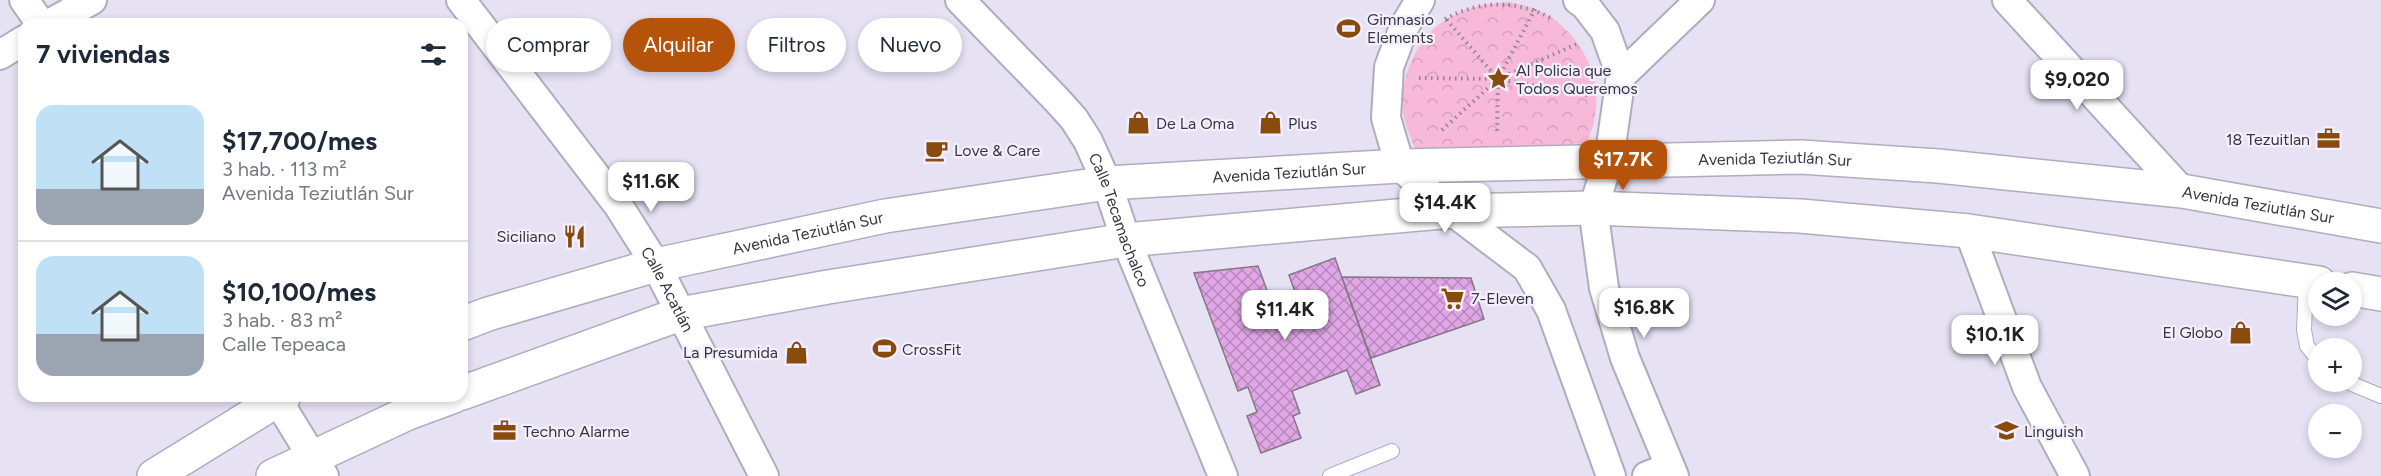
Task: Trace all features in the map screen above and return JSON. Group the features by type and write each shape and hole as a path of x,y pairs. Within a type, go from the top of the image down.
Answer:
{"main road":[{"name":"Avenida Teziutlán Sur","path":"468,322 656,265 885,216 1107,183 1400,166 1801,157 1938,166 2182,191 2381,226"},
{"path":"468,391 680,314 828,287 1126,240 1453,211 1593,208 1800,216 1969,231 2308,281"},
{"path":"2362,291 2381,294"},
{"path":"154,476 271,402"},
{"path":"273,476 318,466 408,413 438,402"}],"street":[{"path":"24,0 37,18"},
{"path":"60,18 92,0"},
{"name":"Calle Acatlán","path":"461,0 618,205 656,265 764,476"},
{"name":"Calle Tecamachalco","path":"960,0 1074,119 1088,141 1107,183 1126,240 1223,476"},
{"path":"1418,0 1404,27 1389,67 1386,118 1400,166 1436,199 1527,268 1551,310 1611,476"},
{"path":"1621,76 1700,0"},
{"path":"2007,0 2182,191"},
{"path":"1584,2 1605,31 1621,76 1609,160 1593,208 1605,288 1622,348 1664,473"},
{"path":"0,56 18,44"},
{"path":"1969,231 2027,387 2075,476"},
{"path":"282,402 318,466"}],"lane":[{"path":"2308,306 2304,330 2308,347"},
{"path":"2362,388 2381,396"},
{"path":"1330,476 1392,451"}],"path":[{"path":"1498,79 1446,19 1463,9 1482,4 1509,2 1535,9 1559,23"},
{"path":"1497,137 1498,79 1535,9"},
{"path":"1441,131 1498,79 1579,43 1573,36"},
{"path":"1416,78 1498,79 1596,97"}],"green space":[{"path":"1509,2 1536,9 1551,17 1576,41 1585,55 1592,70 1596,104 1587,143 1417,153 1405,121 1402,100 1407,73 1418,49 1427,36 1449,17 1477,7"}],"building":[{"path":"1335,258 1380,385 1356,394 1347,370 1292,391 1300,413 1293,416 1301,438 1261,453 1247,416 1257,412 1248,387 1238,391 1194,273 1258,266 1271,301 1295,292 1289,275"},
{"path":"1342,277 1471,278 1484,319 1371,358"}],"place":[{"name":"Gimnasio Elements","path":"1349,28"},
{"name":"Al Policia que Todos Queremos","path":"1498,79"},
{"name":"De La Oma","path":"1138,123"},
{"name":"Plus","path":"1270,123"},
{"name":"18 Tezuitlan","path":"2328,139"},
{"name":"Love & Care","path":"936,150"},
{"name":"Siciliano","path":"574,236"},
{"name":"7-Eleven","path":"1453,298"},
{"name":"El Globo","path":"2241,332"},
{"name":"CrossFit","path":"884,349"},
{"name":"La Presumida","path":"796,352"},
{"name":"Techno Alarme","path":"505,431"},
{"name":"Linguish","path":"2006,431"}]}
